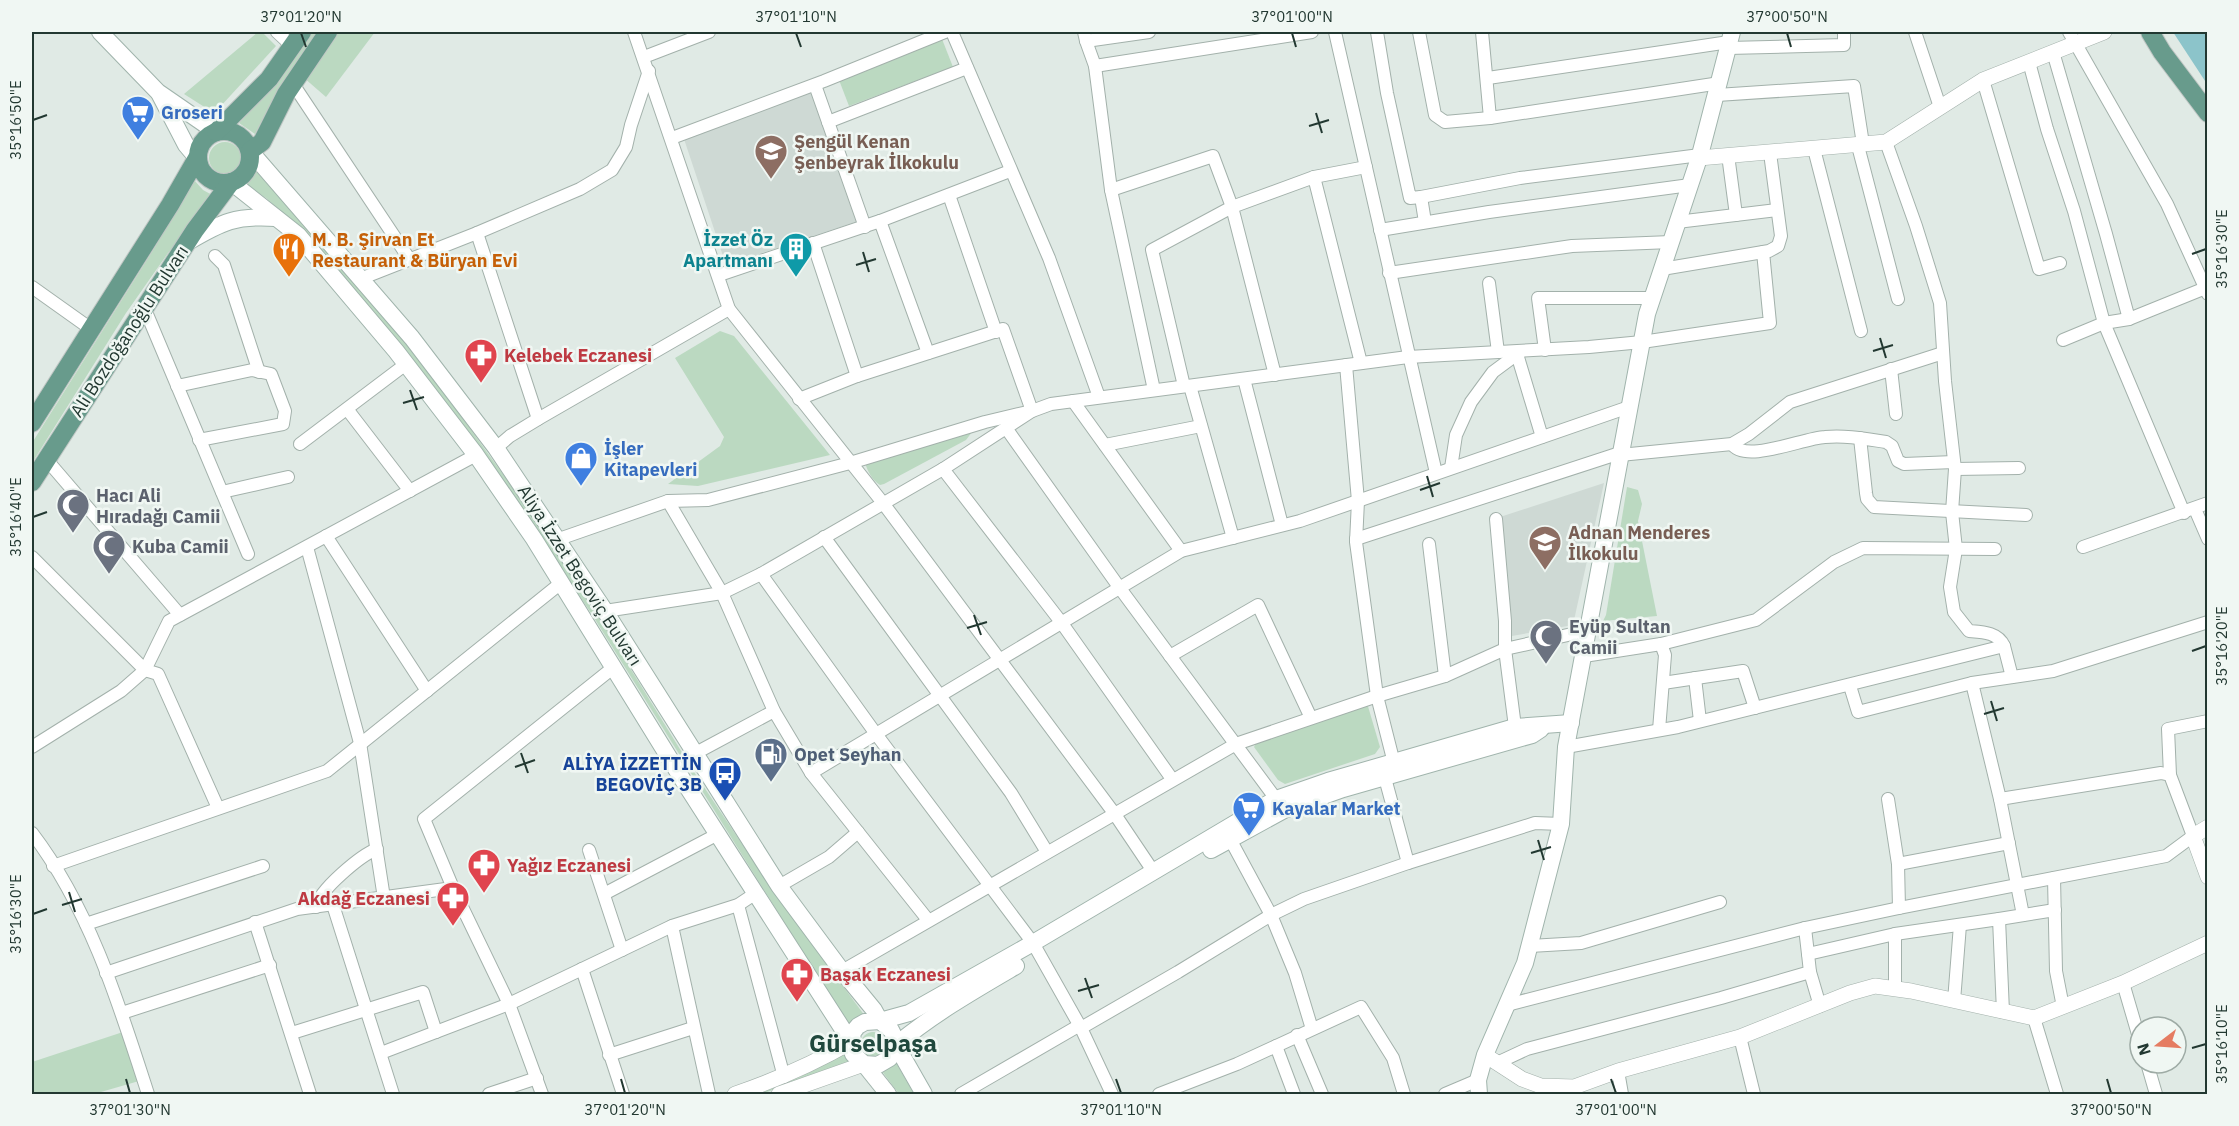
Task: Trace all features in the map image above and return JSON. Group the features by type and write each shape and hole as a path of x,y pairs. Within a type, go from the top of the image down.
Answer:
{"main road":[{"path":"100,32 158,92 216,132 232,132 240,136 250,151 248,169 243,176 231,182 217,183 209,179 199,166 197,158 186,145 158,92"},
{"path":"250,151 262,142 293,84 328,32"},
{"path":"2150,32 2162,52 2208,113"},
{"path":"197,158 202,141 216,132 269,79 297,39"},
{"path":"1478,1087 1491,1059 1508,1005 1525,963 1561,824 1566,747 1590,630 1642,342 1652,298 1699,156 1730,40"},
{"name":"Aliya İzzet Begoviç Bulvarı","path":"250,151 412,338 496,448 559,539 779,886 874,1010 880,1022"},
{"name":"Ali Bozdoğanoğlu Bulvarı","path":"32,423 170,205 197,158"},
{"name":"Aliya İzzet Begoviç Bulvarı","path":"231,182 298,235 406,364 476,455 534,539 851,1042"},
{"name":"Ali Bozdoğanoğlu Bulvarı","path":"32,482 144,307 231,182"},
{"path":"188,242 219,224 249,216 276,218"},
{"path":"880,1022 904,1016 1035,948 1284,810 1515,727 1571,723"},
{"path":"864,1064 871,1066 885,1063 894,1052 896,1045 957,1000 1153,871 1276,799 1328,781 1392,771 1532,735 1546,726"},
{"path":"888,1095 854,1054 851,1042 853,1032 858,1026 873,1020 891,1030 896,1045 924,1095"}],"street":[{"path":"277,32 297,39"},
{"path":"634,32 729,309 883,503 1114,813 1153,871"},
{"path":"644,57 709,32"},
{"path":"672,138 815,85 945,32"},
{"path":"952,32 1048,258 1099,397"},
{"path":"1149,32 1085,36 1095,66 1111,190 1154,390"},
{"path":"1095,66 1312,32"},
{"path":"1335,32 1436,473"},
{"path":"1377,32 1387,93 1410,198 1520,178 1699,156 1770,153 1886,142 1983,80 2053,52 2071,37 2104,32"},
{"path":"1419,32 1435,115 1445,122 1718,89 1854,86 1860,145 1898,299"},
{"path":"1482,32 1490,118"},
{"path":"1488,78 1730,40 1845,45 1844,32"},
{"path":"1916,32 1940,107"},
{"path":"2063,339 2104,323 2129,319 2207,289 2167,204 2071,37"},
{"path":"2053,52 2129,319"},
{"path":"2029,62 2047,129 2074,211 2104,323 2190,511 2208,539"},
{"path":"828,122 967,68"},
{"path":"360,279 580,189 612,170 626,147 649,71"},
{"path":"1983,80 2039,269 2060,263"},
{"path":"293,84 410,260"},
{"path":"815,85 865,227"},
{"path":"1886,142 1940,303 1954,465 1952,512 1956,549 1950,587 1954,612 1969,631 1987,632 2001,639 2012,677"},
{"path":"1814,149 1861,331"},
{"path":"1662,269 1774,250 1781,242 1770,153"},
{"path":"1728,155 1736,215"},
{"path":"1111,190 1213,156 1232,207 1275,375"},
{"path":"1233,538 1202,426 1187,386 1152,249 1232,207 1314,177 1366,167"},
{"path":"719,275 865,227 1010,171"},
{"path":"1314,177 1361,363"},
{"path":"1380,230 1690,185"},
{"path":"949,195 996,332"},
{"path":"1421,197 1425,222"},
{"path":"1677,222 1777,210"},
{"path":"880,220 928,353"},
{"path":"477,233 538,419"},
{"path":"1389,273 1572,246 1671,242"},
{"path":"813,243 857,376"},
{"path":"559,539 668,501 708,500 1051,404 1408,357 1519,353 1642,342 1770,323 1763,252"},
{"path":"215,256 224,265 259,372"},
{"path":"1489,283 1498,352"},
{"path":"32,287 92,329"},
{"path":"1545,350 1538,298 1652,298"},
{"path":"144,307 248,554"},
{"path":"496,448 510,436 538,419 729,309"},
{"path":"799,399 857,376 1003,329 1032,411"},
{"path":"1519,353 1542,437"},
{"path":"1451,468 1456,435 1471,402 1493,372 1519,353"},
{"path":"1356,539 1620,454 1732,444 1749,434 1790,402 1943,353"},
{"path":"300,444 406,364"},
{"path":"1346,365 1358,501 1356,539 1377,696 1408,863"},
{"path":"1890,369 1896,414"},
{"path":"177,386 252,370 271,374 285,411 283,424 200,440"},
{"path":"1244,379 1282,525"},
{"path":"1073,401 1181,550"},
{"path":"811,773 1181,550 1282,525 1358,501 1629,407"},
{"path":"346,409 410,491"},
{"path":"605,611 722,593 761,574 943,469 1032,411"},
{"path":"1105,444 1202,426"},
{"path":"1006,428 1119,587 1276,799"},
{"path":"1732,444 1739,451 1750,452 1825,437 1860,438 1890,444 1898,461 1904,464 2019,468"},
{"path":"1860,438 1867,499 1874,507 2026,515"},
{"path":"32,747 121,691 145,670 169,621 476,455"},
{"path":"46,459 180,615"},
{"path":"943,469 1061,622 1172,779"},
{"path":"222,492 288,477"},
{"path":"668,501 722,593 774,711 811,773 928,920"},
{"path":"2083,547 2208,503"},
{"path":"1496,519 1505,621 1505,649 1515,727"},
{"path":"326,536 427,691"},
{"path":"824,537 1011,793 1047,852"},
{"path":"1429,544 1445,676"},
{"path":"307,547 360,743 384,898"},
{"path":"1584,656 1661,644 1756,620 1834,562 1863,548 1995,549"},
{"path":"32,557 145,670 158,674 218,808"},
{"path":"761,574 1035,948 1081,1026 1112,1095"},
{"path":"53,866 327,771 561,583"},
{"path":"1170,656 1258,605 1311,718"},
{"path":"1850,686 1858,712 1972,683 2053,671 2208,622"},
{"path":"842,971 1236,744 1377,696 1445,676 1505,649 1590,630"},
{"path":"1659,730 1665,655 1661,644"},
{"path":"1566,747 1700,722 2004,646"},
{"path":"542,1095 509,1004 453,888 424,819 614,667"},
{"path":"1663,683 1743,671 1755,708"},
{"path":"1695,678 1700,722"},
{"path":"1972,683 2000,799 2023,915"},
{"path":"694,754 774,711"},
{"path":"2208,721 2168,729 2170,775 2208,877"},
{"path":"2000,799 2162,773 2170,775"},
{"path":"1888,799 1898,864 1899,908"},
{"path":"961,1095 1271,915 1304,899 1535,823 1561,824"},
{"path":"1508,1005 1805,928 2166,856 2208,827"},
{"path":"779,886 829,857 858,832"},
{"path":"32,833 86,924 122,1013 148,1095"},
{"path":"604,894 718,834"},
{"path":"1230,839 1271,915 1295,973 1312,1029"},
{"path":"1898,864 2009,843"},
{"path":"316,907 319,897 360,859 377,849"},
{"path":"589,850 622,950"},
{"path":"86,924 263,866"},
{"path":"2054,878 2056,971 2063,1007"},
{"path":"105,974 297,909 453,888"},
{"path":"381,1053 509,1004 672,926 738,905 756,893"},
{"path":"1530,946 1581,943 1720,902"},
{"path":"333,905 393,1095"},
{"path":"738,905 784,1077"},
{"path":"1808,954 1895,934 2055,910"},
{"path":"1999,919 2003,1012"},
{"path":"255,922 310,1095"},
{"path":"1954,1001 1960,925"},
{"path":"672,926 709,1095"},
{"path":"1805,928 1810,972 1820,1006"},
{"path":"1895,934 1895,988"},
{"path":"1491,1059 1522,1079 1541,1086 1574,1087 1618,1071 1740,1037 1875,986 1895,988 2034,1018 2123,983 2208,944"},
{"path":"122,1013 270,966"},
{"path":"582,969 623,1095"},
{"path":"1491,1059 1720,999 1810,972"},
{"path":"2123,983 2132,1015"},
{"path":"292,1033 423,992 436,1032"},
{"path":"1159,1095 1276,1046 1361,1007 1393,1058 1404,1095"},
{"path":"2034,1018 2057,1095"},
{"path":"609,1055 693,1028"},
{"path":"1298,1035 1322,1095"},
{"path":"1740,1037 1755,1095"},
{"path":"735,1095 818,1062 851,1042"},
{"path":"1276,1046 1294,1095"},
{"path":"779,1095 864,1064"},
{"path":"1618,1071 1622,1095"},
{"path":"2150,1075 2156,1095"},
{"path":"489,1095 537,1078"},
{"path":"1446,1095 1478,1087"}],"shaded area":[{"name":"Şengül Kenan Şenbeyrak İlkokulu","path":"812,89 858,221 726,265 684,139"},
{"name":"Adnan Menderes İlkokulu","path":"1604,483 1573,625 1512,636 1500,517"}],"green space":[{"path":"258,32 262,32 276,46 220,107 206,108 184,94"},
{"path":"310,32 317,32 275,96 255,134 239,123 268,92"},
{"path":"335,32 375,32 326,97 303,77"},
{"path":"942,39 953,67 849,106 839,80"},
{"path":"225,142 236,147 241,158 236,169 225,174 214,169 209,158 214,147"},
{"path":"254,169 339,263 430,373 507,480 595,611 694,772 778,898 865,1016 849,1026 591,613 503,483 299,228 266,198 245,184"},
{"path":"194,180 203,190 214,196 168,253 126,313 32,463 32,443 155,247"},
{"path":"720,331 734,336 830,455 698,486 668,484 720,446 724,437 675,358"},
{"path":"972,432 966,440 884,484 880,485 875,481 865,463"},
{"path":"1627,487 1638,490 1642,504 1638,521 1657,616 1603,621 1606,615"},
{"path":"1367,703 1380,747 1375,754 1285,784 1278,780 1254,747 1257,741"},
{"path":"123,1032 139,1081 94,1094 32,1094 32,1062"},
{"path":"873,1032 881,1036 885,1044 881,1052 873,1056 865,1052 861,1044 865,1036"},
{"path":"844,1052 851,1062 761,1094 754,1094 800,1077"},
{"path":"894,1059 914,1094 899,1094 881,1070"}],"water":[{"path":"2173,32 2207,32 2207,84"}],"place":[{"name":"Groseri","path":"138,141"},
{"name":"Şengül Kenan Şenbeyrak İlkokulu","path":"771,180"},
{"name":"M. B. Şirvan Et Restaurant & Büryan Evi","path":"289,278"},
{"name":"İzzet Öz Apartmanı","path":"796,278"},
{"name":"Kelebek Eczanesi","path":"481,384"},
{"name":"İşler Kitapevleri","path":"581,487"},
{"name":"Hacı Ali Hıradağı Camii","path":"73,534"},
{"name":"Adnan Menderes İlkokulu","path":"1545,571"},
{"name":"Kuba Camii","path":"109,575"},
{"name":"Eyüp Sultan Camii","path":"1546,665"},
{"name":"Opet Seyhan","path":"771,783"},
{"name":"ALİYA İZZETTİN BEGOVİÇ 3B","path":"725,802"},
{"name":"Kayalar Market","path":"1249,837"},
{"name":"Yağız Eczanesi","path":"484,894"},
{"name":"Akdağ Eczanesi","path":"453,927"},
{"name":"Başak Eczanesi","path":"797,1003"}],"district":[{"name":"Gürselpaşa","path":"873,1043"}]}
